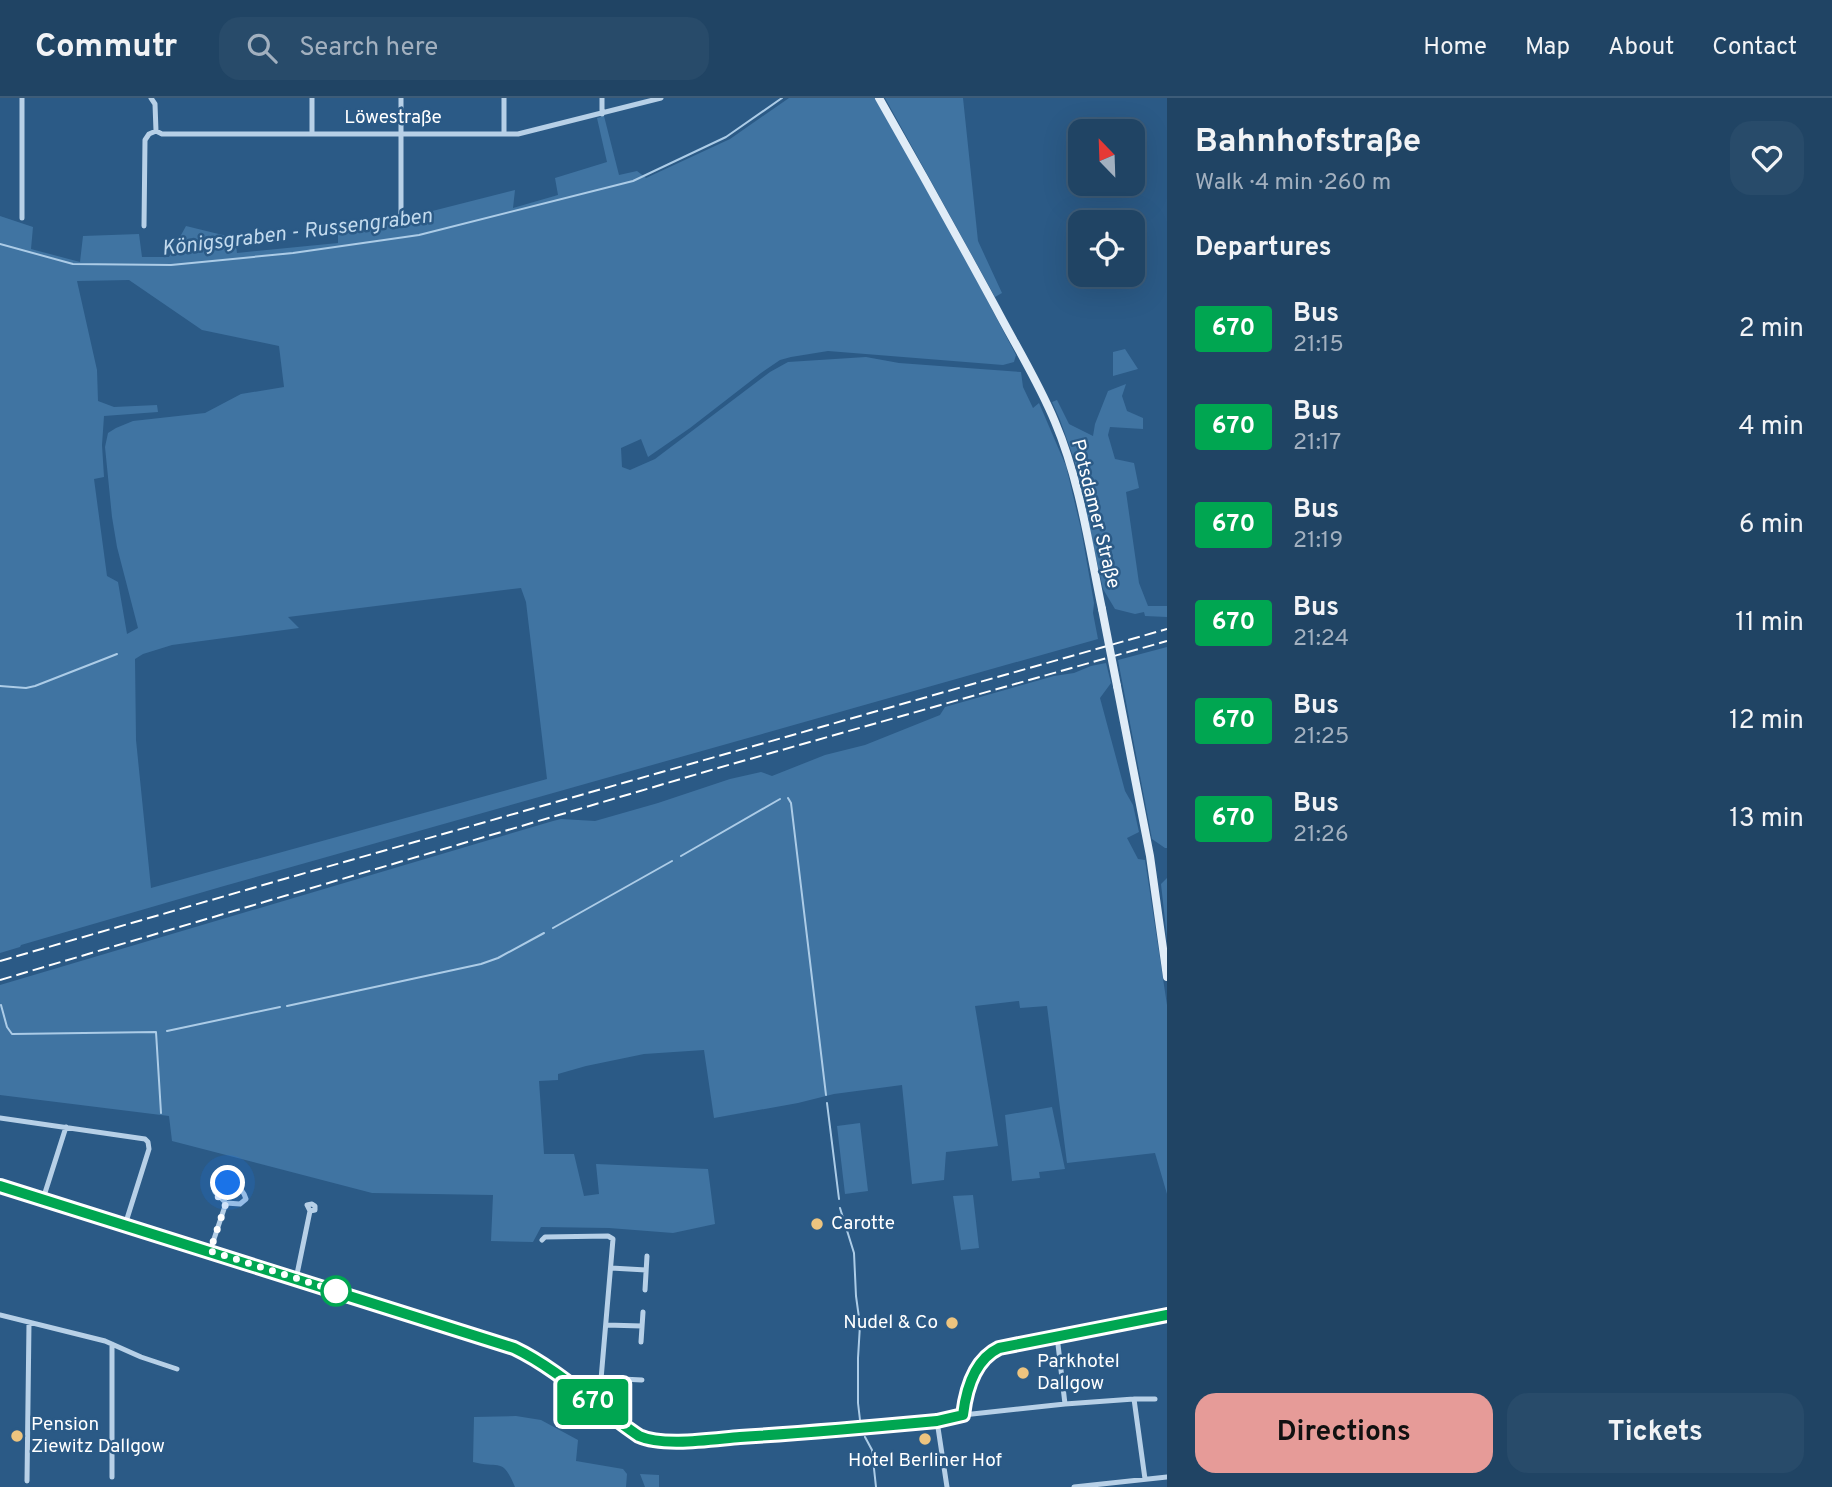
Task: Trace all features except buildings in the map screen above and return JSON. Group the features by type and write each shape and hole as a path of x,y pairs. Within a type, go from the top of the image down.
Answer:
{"street":[{"path":"22,98 22,218"},
{"path":"144,226 145,140 149,134 156,131 156,104 151,98"},
{"path":"312,98 312,133"},
{"path":"401,98 401,224"},
{"path":"504,98 504,134"},
{"path":"602,98 602,114"},
{"name":"Löwestraße","path":"156,131 162,134 518,134 661,98"},
{"name":"Potsdamer Straße","path":"879,98 1029,369 1055,421 1069,459 1102,609 1150,856 1167,977"},
{"path":"0,1118 145,1139 149,1149 125,1225"},
{"path":"43,1199 66,1128"},
{"path":"222,1183 240,1187 246,1199 240,1204 226,1203 214,1189 222,1183"},
{"path":"0,1186 514,1348 559,1376 639,1436 658,1441 788,1434 937,1421 963,1415 1065,1404 1155,1399"},
{"path":"210,1251 226,1203"},
{"path":"296,1279 310,1211"},
{"path":"542,1240 545,1237 611,1237 613,1242 600,1391 593,1402"},
{"path":"645,1290 647,1256"},
{"path":"611,1268 646,1270"},
{"path":"641,1342 643,1312"},
{"path":"0,1315 112,1344 177,1369"},
{"path":"963,1415 965,1395 983,1359 999,1348 1167,1315"},
{"path":"27,1481 29,1322"},
{"path":"606,1325 642,1326"},
{"path":"1057,1336 1065,1404"},
{"path":"111,1477 112,1344"},
{"path":"601,1378 642,1380"},
{"path":"1134,1399 1145,1479"},
{"path":"937,1421 947,1487"},
{"path":"1074,1487 1167,1477"}],"shaded area":[{"path":"789,98 875,98 1016,355 1014,362 1003,365 828,351 791,357 780,360 761,373 648,457 641,439 621,448 622,467 630,470 655,459 770,372 788,362 866,357 899,363 1021,372 1023,387 1033,408 1039,403 1066,466 1081,529 1098,639 224,886 0,953 0,216 33,227 31,249 80,262 83,236 139,234 142,257 169,257 186,226 235,238 237,253 338,243 338,227 393,221 515,190 513,208 558,195 555,178 607,162 597,118 604,116 619,175 637,171 646,178 730,139","holes":["129,280 202,330 279,346 284,387 241,394 205,413 133,421 108,433 105,447 112,517 138,628 127,634 118,582 107,576 94,479 104,477 104,416 158,412 157,405 114,407 98,401 97,370 77,281","521,588 526,602 547,779 151,888 136,740 135,659 172,645 299,628 288,617"]},
{"path":"885,98 963,98 978,241 1002,293 995,297"},
{"path":"1125,349 1138,369 1113,376 1113,352"},
{"path":"1126,384 1122,396 1127,411 1143,418 1143,429 1110,427 1108,435 1115,459 1134,463 1139,488 1126,492 1139,583 1148,606 1167,606 1167,617 1145,616 1144,612 1135,614 1115,609 1103,589 1074,459 1052,402 1057,400 1069,424 1093,436 1108,391"},
{"path":"1167,647 1165,848 1152,839 1118,660"},
{"path":"1106,663 1111,683 1100,698 1139,832 1127,838 1138,859 1145,860 1167,1005 1167,1194 1155,1153 1067,1163 1047,1006 1020,1008 1019,1001 975,1006 998,1146 946,1152 944,1180 912,1184 902,1085 834,1094 714,1118 704,1050 644,1054 558,1074 558,1080 539,1081 544,1154 574,1154 584,1196 599,1194 596,1164 708,1169 715,1224 673,1233 541,1227 533,1242 491,1241 493,1195 372,1193 172,1141 169,1116 0,1095 0,985 553,821 595,821 730,779 761,772 772,776 825,755 865,745 940,715 945,707"},
{"path":"1167,878 1167,938 1161,884"},
{"path":"1052,1107 1065,1169 1039,1172 1040,1178 1012,1181 1005,1115"},
{"path":"860,1123 868,1191 845,1194 837,1126"},
{"path":"973,1195 979,1248 961,1250 953,1196"},
{"path":"516,1416 541,1420 578,1440 576,1461 623,1469 627,1474 626,1487 515,1487 504,1468 473,1462 474,1417"},
{"path":"640,1474 659,1475 659,1487 645,1487"}],"waterway":[{"name":"Königsgraben - Russengraben","path":"0,244 73,264 171,265 293,253 419,235 633,181 726,137 782,98"},
{"path":"0,686 35,686 117,654"},
{"path":"788,798 791,803 826,1095"},
{"path":"681,856 780,799"},
{"path":"553,928 672,861"},
{"path":"287,1006 481,964 498,958 544,933"},
{"path":"1,1005 7,1027 12,1034 156,1032 161,1113"},
{"path":"167,1031 280,1007"},
{"path":"827,1103 839,1199"},
{"path":"840,1208 854,1253 860,1325 860,1420"},
{"path":"865,1437 872,1450 876,1487"}],"railway":[{"path":"0,961 1167,629"},
{"path":"0,980 718,768 1167,641"}],"bus line":[{"name":"670","path":"0,1186 514,1348 559,1376 639,1436 653,1440 680,1441 788,1434 951,1418 963,1415 965,1395 975,1373 983,1359 999,1348 1167,1315"}],"place":[{"name":"Carotte","path":"817,1224"},
{"name":"Nudel & Co","path":"952,1323"},
{"name":"Parkhotel Dallgow","path":"1023,1373"},
{"name":"Pension Ziewitz Dallgow","path":"17,1436"},
{"name":"Hotel Berliner Hof","path":"925,1439"}],"route":[{"path":"228,1183 217,1185 214,1189 216,1195 226,1203 210,1251 346,1294 336,1291"}]}
